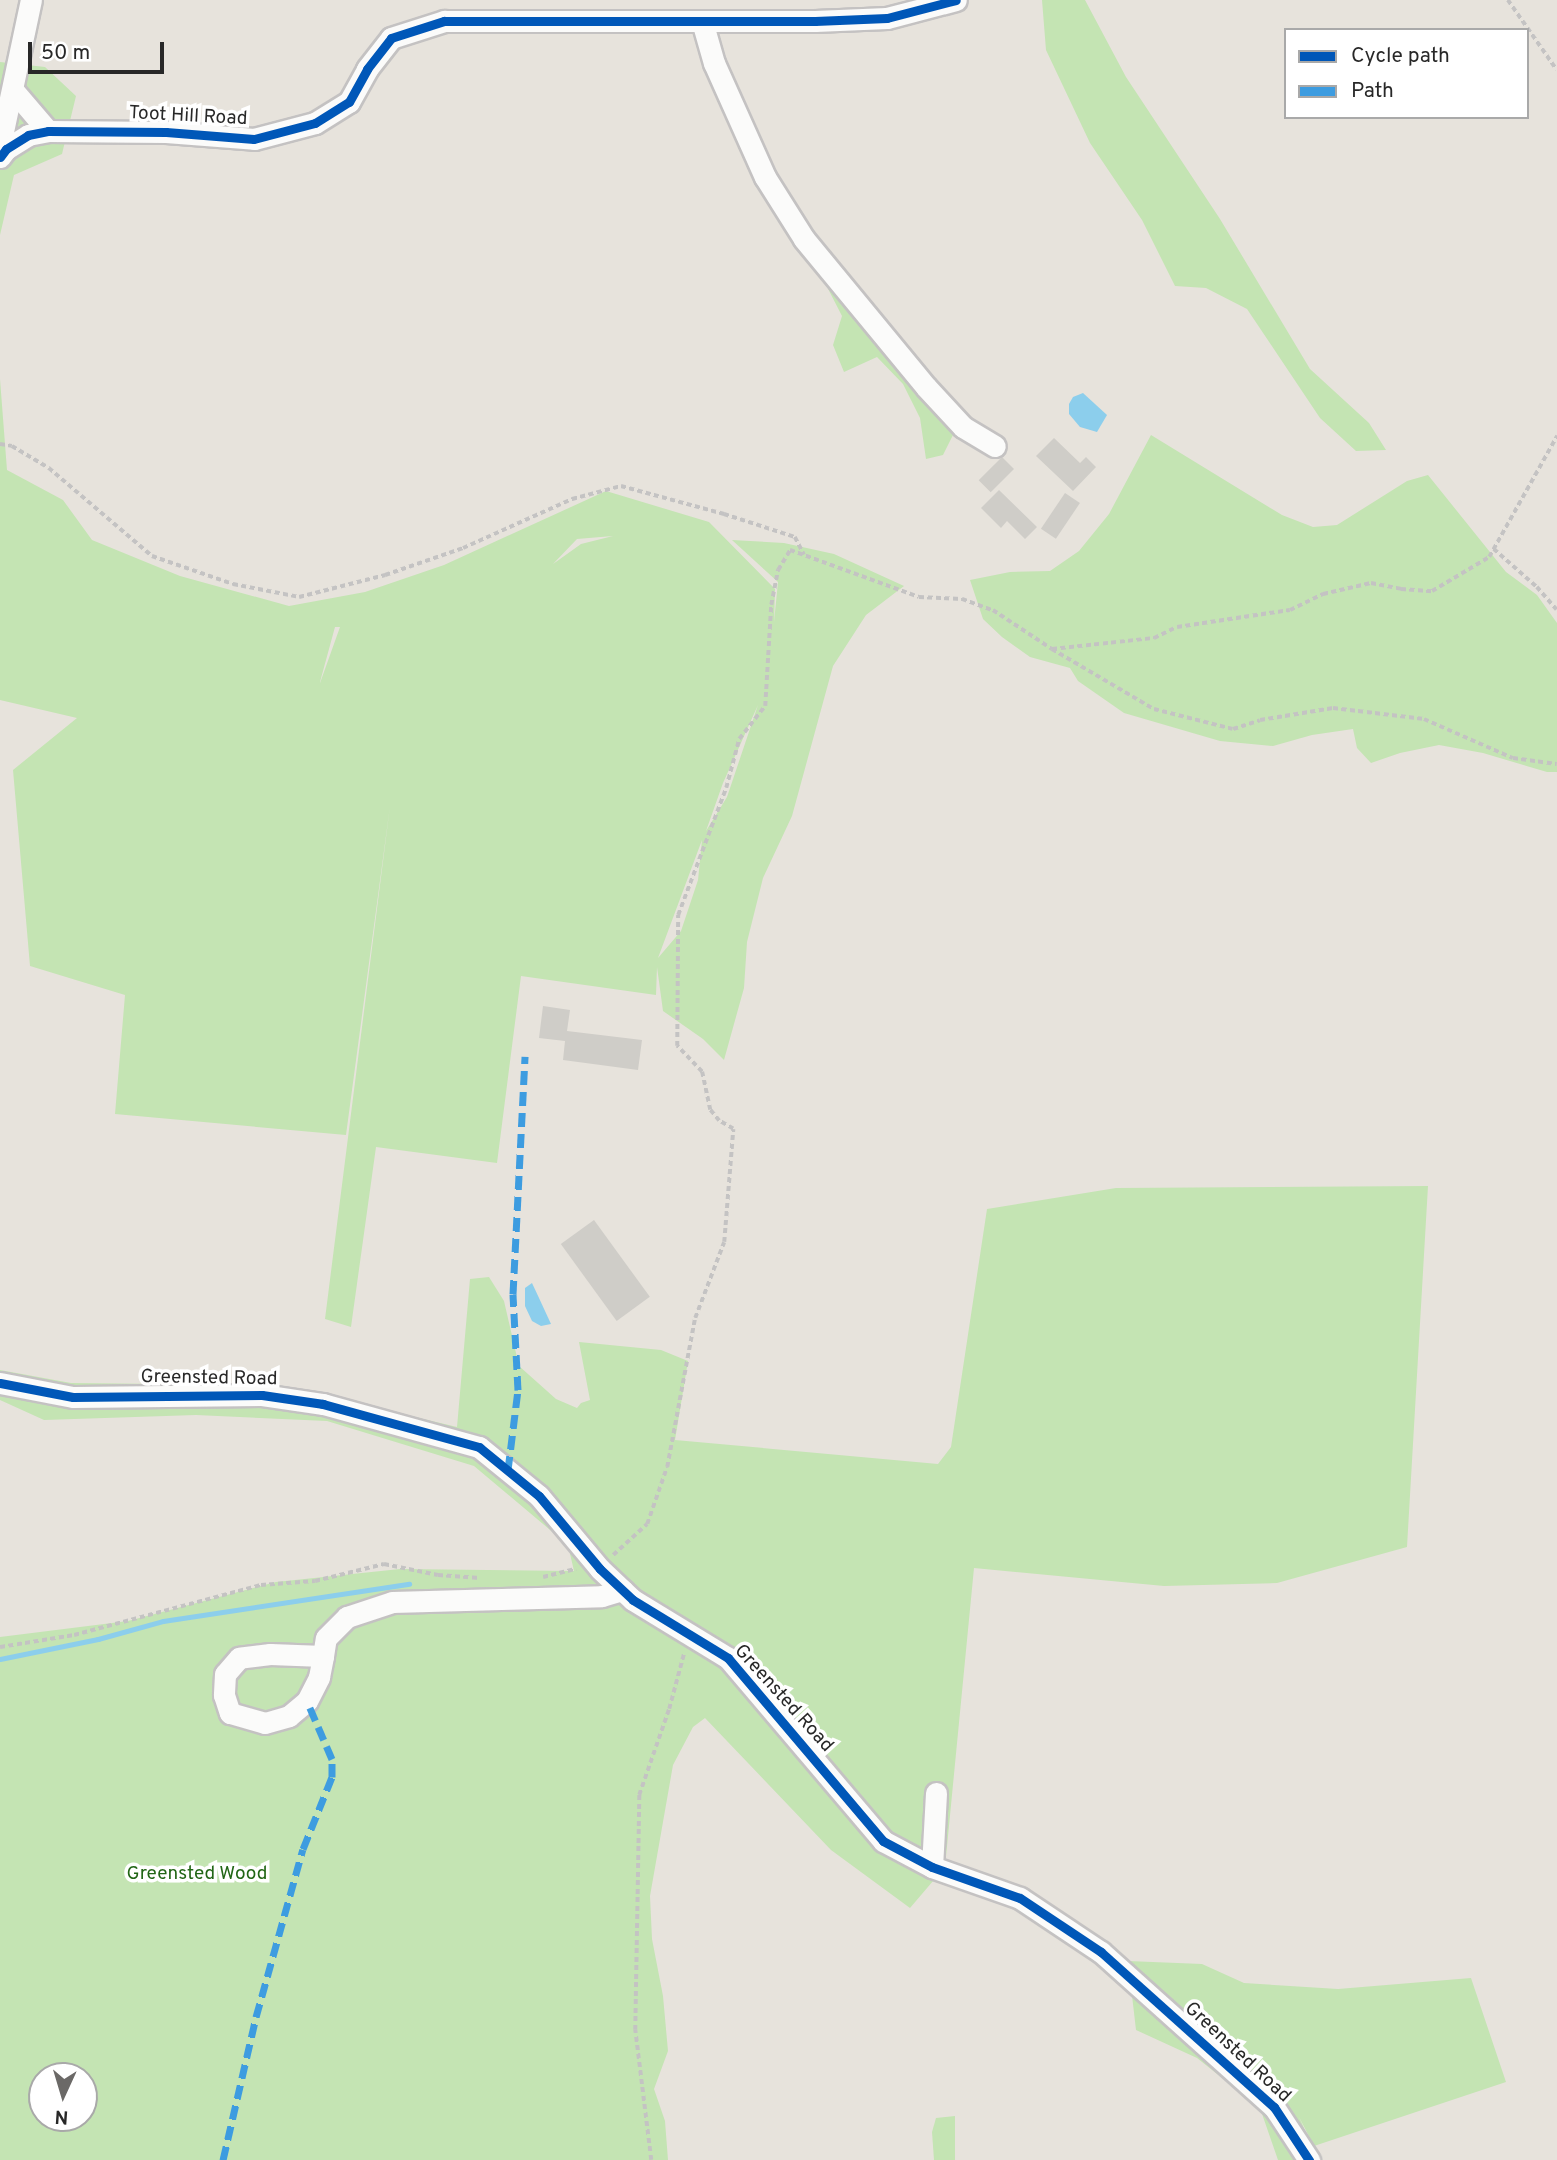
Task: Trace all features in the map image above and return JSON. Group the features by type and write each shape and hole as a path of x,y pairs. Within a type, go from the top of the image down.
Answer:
{"street":[{"path":"3,153 2,136 31,0"},
{"name":"Toot Hill Road","path":"3,153 28,135 48,131 166,132 254,139 315,123 349,102 367,69 391,38 444,21 887,18 956,0"},
{"path":"702,21 715,63 765,177 804,239 935,397 963,427 995,446"},
{"path":"13,90 48,131"},
{"name":"Greensted Road","path":"0,1383 73,1397 262,1395 323,1404 479,1447 539,1496 605,1563 622,1590 633,1600 728,1658 883,1841 932,1867 1020,1899 1101,1952 1274,2107 1309,2160"},
{"path":"323,1656 270,1654 239,1658 225,1674 224,1695 230,1713 265,1723 289,1716 307,1701 319,1677 323,1656 326,1638 347,1617 392,1602 602,1596 622,1590"},
{"path":"932,1867 936,1793"}],"path":[{"path":"1508,0 1528,28"},
{"path":"1529,30 1557,70"},
{"path":"1052,649 1154,638 1177,627 1290,610 1323,594 1371,583 1432,591 1484,563 1557,436"},
{"path":"0,444 12,446 49,468 152,556 233,584 299,597 385,575 464,548 572,499 621,486 724,514 795,537 804,555"},
{"path":"1494,549 1537,587 1557,610"},
{"path":"531,1581 568,1569 605,1563 647,1524 667,1467 695,1318 724,1242 733,1129 719,1121 710,1110 702,1072 677,1046 678,915 726,788 739,739 765,706 771,605 778,570 790,550 919,597 962,599 993,610 1052,649 1154,709 1233,729 1260,720 1333,708 1424,719 1513,758 1557,764"},
{"path":"0,1647 74,1635 261,1585 315,1581 384,1564 438,1575 489,1579"},
{"path":"651,2160 635,2030 639,1795 669,1709 689,1634"}],"green space":[{"path":"1042,0 1085,0 1126,77 1220,219 1310,369 1369,423 1386,450 1356,451 1320,418 1247,309 1206,288 1175,286 1142,220 1090,143 1046,50"},
{"path":"0,62 45,67 76,96 62,154 14,175 0,235"},
{"path":"822,277 913,366 955,431 943,455 926,459 920,418 903,384 877,357 844,372 833,345 842,316"},
{"path":"0,379 7,470 63,500 92,540 180,576 289,606 365,592 444,565 606,491 709,522 775,589 774,622 778,582 732,540 784,543 834,554 904,586 866,615 833,666 792,816 763,878 747,942 744,988 724,1060 703,1039 663,1011 657,967 656,995 521,976 497,1163 376,1147 351,1327 325,1319 390,806 346,1135 115,1114 125,995 30,966 13,770 77,718 0,700","holes":["613,536 581,544 553,564 577,539","335,627 340,627 320,683","758,705 727,797 706,831 723,783","702,840 698,880 681,931 658,958"]},
{"path":"1151,435 1282,515 1313,527 1337,525 1407,481 1428,475 1506,572 1537,595 1557,623 1557,772 1547,772 1483,753 1439,745 1400,753 1371,763 1357,748 1353,729 1312,735 1273,746 1220,741 1124,713 1078,681 1070,668 1030,657 1002,637 983,619 970,580 1010,572 1050,571 1079,551 1109,514"},
{"name":"Greensted Wood","path":"1428,1186 1407,1547 1277,1583 1164,1586 974,1568 945,1867 910,1908 831,1850 705,1718 693,1727 673,1765 650,1896 652,1939 663,1996 668,2051 654,2089 665,2121 668,2160 0,2160 0,1637 128,1621 276,1582 400,1569 574,1571 568,1545 474,1466 327,1421 196,1415 44,1420 0,1400 0,1370 71,1383 257,1385 331,1397 457,1427 470,1279 489,1277 504,1301 519,1366 556,1399 577,1408 581,1403 590,1400 579,1342 661,1350 688,1361 675,1440 938,1464 951,1447 987,1209 1116,1188"},
{"path":"1128,1961 1202,1964 1244,1983 1338,1989 1471,1978 1506,2082 1314,2146 1299,2117 1318,2160 1278,2160 1260,2108 1197,2058 1136,2030"},
{"path":"955,2116 955,2160 934,2160 932,2132 936,2118"}],"water":[{"path":"1083,393 1107,415 1097,432 1080,427 1069,414 1069,404 1073,397"},
{"path":"532,1283 551,1324 541,1326 532,1321 525,1306 525,1288"}],"building":[{"path":"1054,438 1080,463 1086,457 1096,467 1073,491 1036,456"},
{"path":"1002,457 1014,469 991,492 979,480"},
{"path":"999,490 1037,527 1025,539 1007,521 1001,528 981,508"},
{"path":"1065,493 1080,503 1056,539 1041,529"},
{"path":"543,1006 570,1010 567,1031 642,1040 638,1070 563,1060 565,1041 539,1038"},
{"path":"594,1220 650,1297 617,1321 561,1244"}],"waterway":[{"path":"0,1659 98,1639 163,1621 409,1584"}],"marked path":[{"path":"508,1470 518,1390 513,1294 525,1056"},
{"path":"223,2160 256,2017 303,1849 332,1777 332,1759 307,1701"}],"cycle path":[{"path":"0,157 6,149 28,135 48,131 166,132 254,139 315,123 349,102 367,69 391,38 444,21 815,21 887,18 956,0"},
{"path":"0,1383 73,1397 262,1395 323,1404 479,1447 539,1496 600,1569 633,1600 728,1658 883,1841 932,1867 1020,1898 1101,1952 1274,2107 1309,2160"}]}
